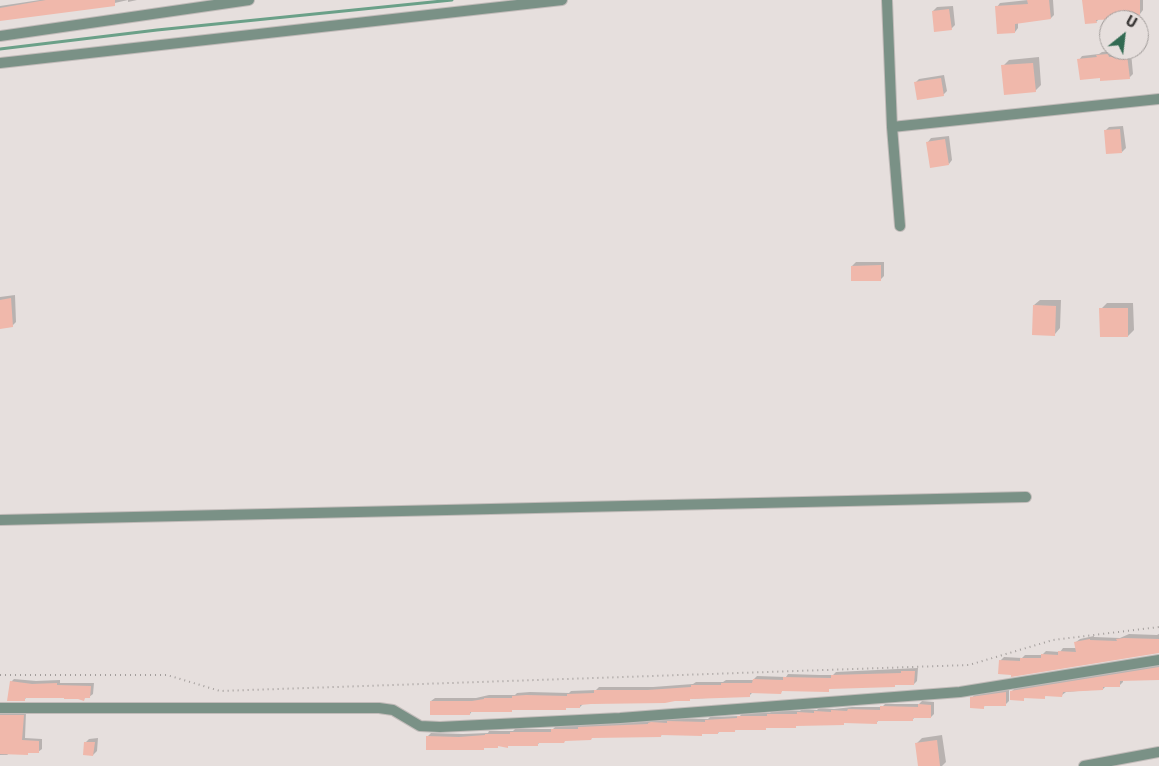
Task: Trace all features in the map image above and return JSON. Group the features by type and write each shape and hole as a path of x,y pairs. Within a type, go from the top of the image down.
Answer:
{"street":[{"path":"0,36 249,0"},
{"path":"0,63 562,0"},
{"path":"886,0 892,127 900,226"},
{"path":"892,127 1159,99"},
{"path":"0,520 1026,497"},
{"path":"0,708 380,708 393,710 420,726 440,727 630,717 960,692 1159,660"},
{"path":"1084,766 1159,752"}],"path":[{"path":"0,675 167,676 220,691 969,665 1053,640 1159,626"}],"building":[{"path":"46,0 115,0 115,6 0,21 0,8"},
{"path":"1027,0 1049,0 1051,19 1015,24 1015,33 997,34 995,6 1028,4"},
{"path":"1082,0 1140,0 1140,10 1099,10 1097,23 1085,24"},
{"path":"949,9 952,30 934,32 932,11"},
{"path":"1096,55 1099,55 1099,60 1128,60 1130,79 1100,81 1100,78 1080,80 1077,59 1097,57"},
{"path":"1033,63 1036,92 1004,95 1001,65"},
{"path":"941,78 944,96 917,100 914,82"},
{"path":"1120,129 1122,153 1106,154 1104,130"},
{"path":"945,139 949,165 930,168 926,142"},
{"path":"881,265 881,281 851,281 851,266"},
{"path":"11,298 13,327 0,329 0,300"},
{"path":"1033,305 1056,306 1055,336 1032,335"},
{"path":"1099,308 1128,308 1128,337 1100,337"},
{"path":"1090,639 1117,641 1116,639 1159,639 1159,653 1011,677 1011,675 998,674 999,660 1020,661 1020,658 1041,658 1041,654 1058,655 1058,651 1076,652 1074,642"},
{"path":"1159,667 1159,680 1120,681 1120,687 1103,687 1103,690 1063,692 1062,697 1045,696 1045,699 1024,698 1024,701 1010,700 1010,691"},
{"path":"901,671 915,671 914,685 829,689 829,692 782,691 781,694 750,693 750,697 690,699 690,701 665,703 591,704 580,705 580,708 566,708 566,710 512,710 512,712 470,712 470,715 430,715 430,701 472,701 484,698 512,698 512,696 526,695 567,696 567,694 594,693 594,690 648,690 691,687 691,685 752,683 753,679 783,680 783,677 831,678 831,675 901,673"},
{"path":"10,681 32,684 57,683 57,685 91,686 90,698 85,698 84,701 64,698 25,698 25,701 7,701"},
{"path":"1006,692 1006,706 984,706 984,709 970,708 970,697"},
{"path":"918,704 931,705 931,718 913,718 913,721 877,721 877,724 844,723 844,725 735,730 735,732 702,734 702,736 661,735 661,737 592,738 591,740 565,741 564,743 538,743 538,746 508,746 508,748 498,746 498,748 484,748 484,750 426,750 426,736 459,737 510,734 510,732 551,732 551,729 578,729 578,727 648,724 651,722 667,723 667,721 705,722 705,720 737,718 737,716 797,714 797,712 814,713 814,711 831,712 831,710 847,711 848,709 880,710 880,706 918,707"},
{"path":"0,715 24,715 22,740 39,741 39,753 28,753 28,755 0,754"},
{"path":"937,740 940,766 918,766 915,743"},
{"path":"84,742 95,742 93,756 83,755"}],"waterway":[{"path":"0,49 157,30 452,0"}]}
